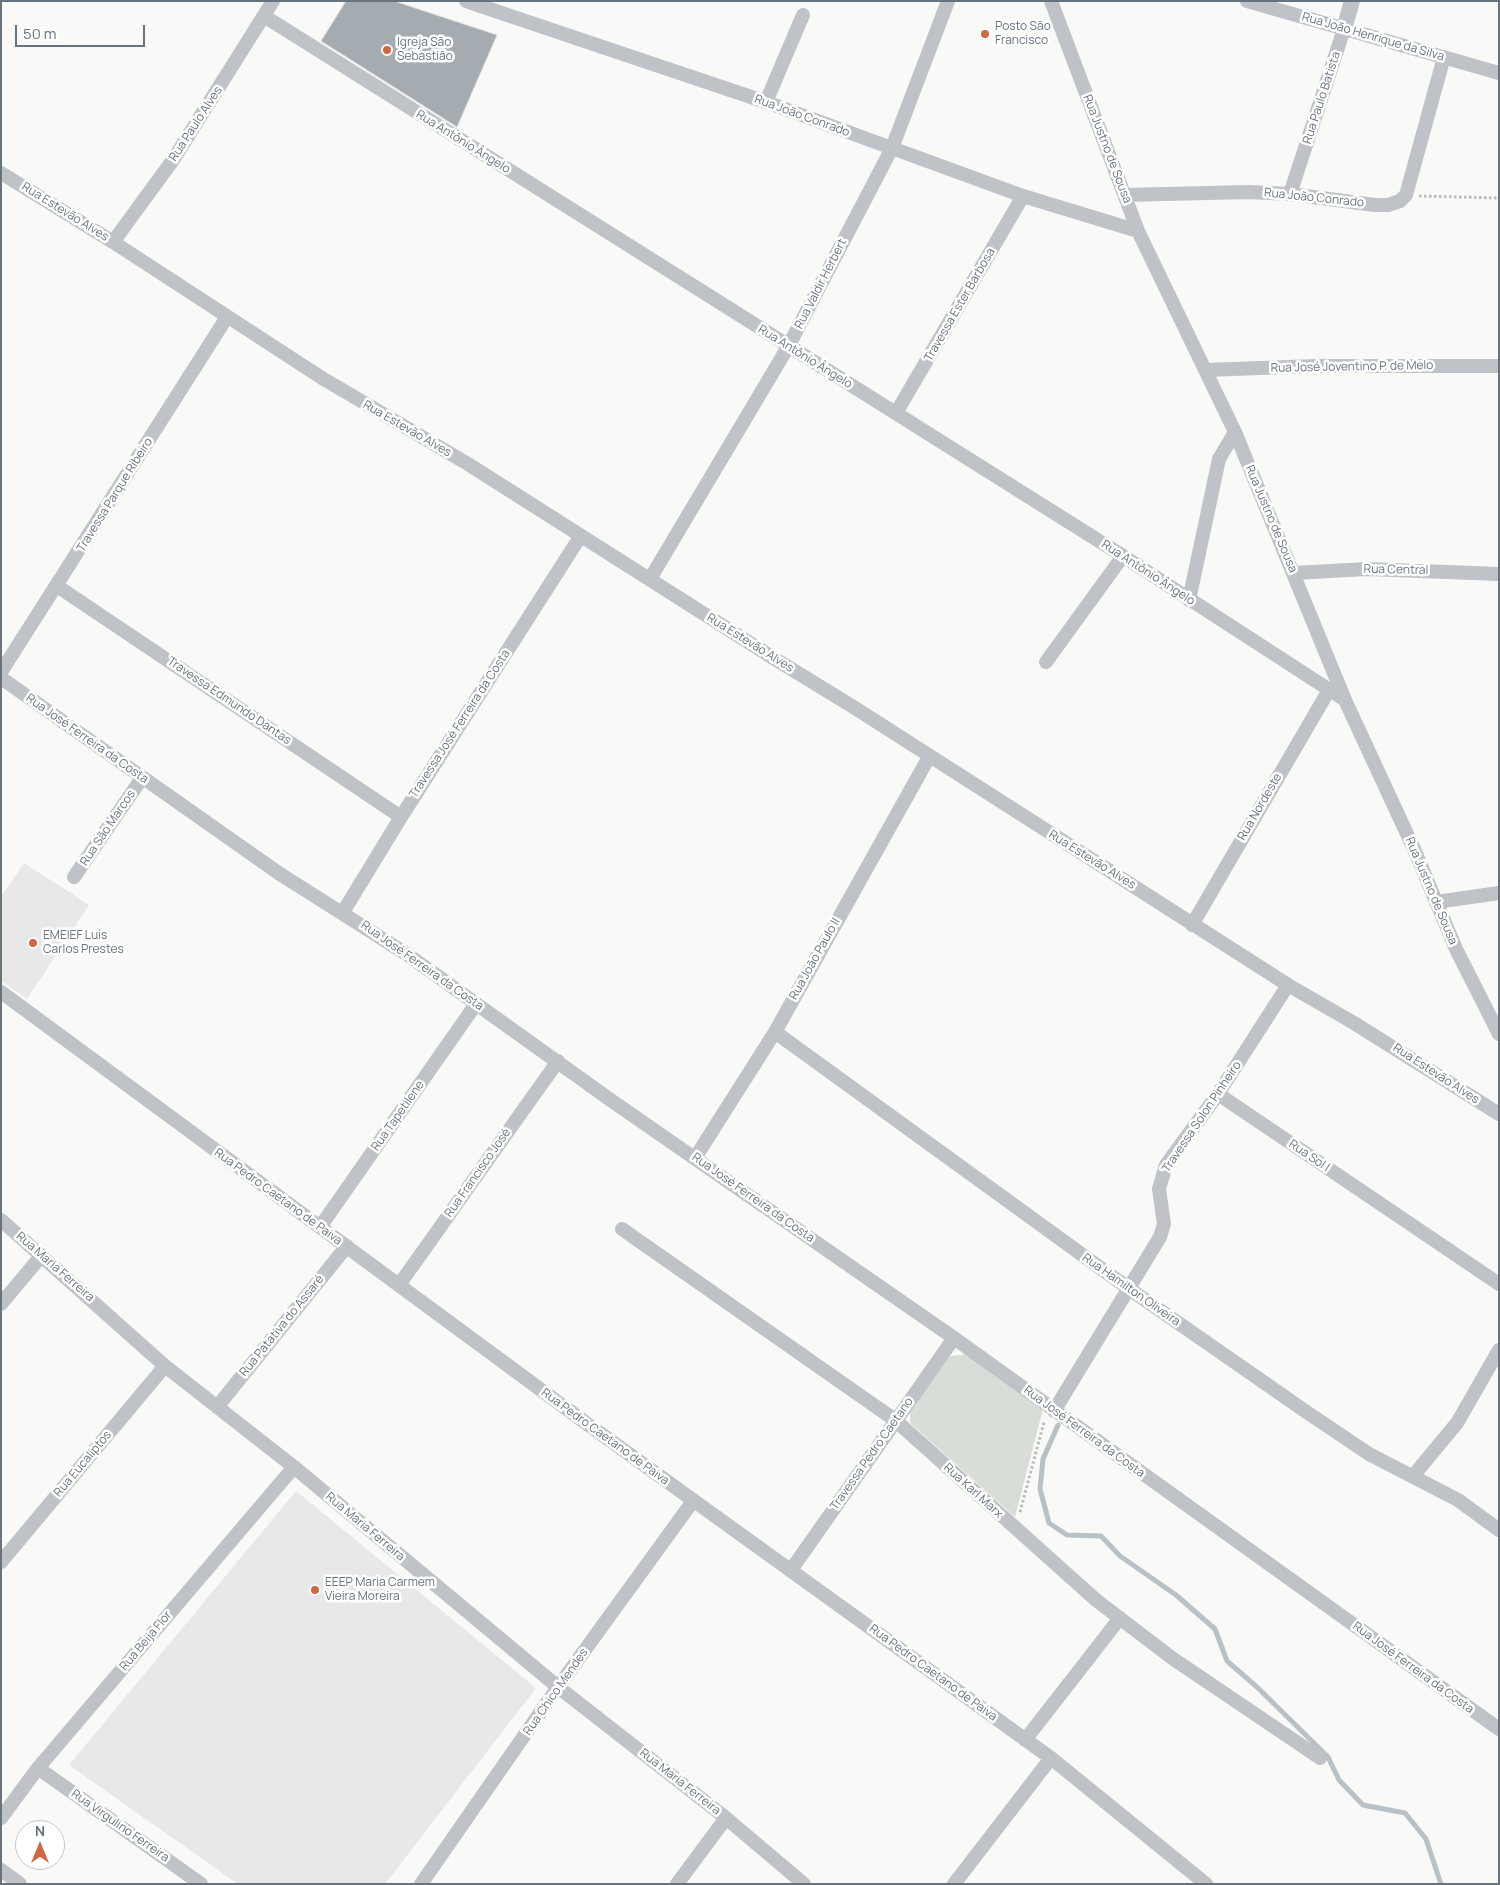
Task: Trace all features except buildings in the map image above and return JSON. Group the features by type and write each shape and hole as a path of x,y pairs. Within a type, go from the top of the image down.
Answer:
{"street":[{"name":"Rua Paulo Alves","path":"113,242 173,160 273,1"},
{"name":"Rua Valdir Herbert","path":"650,579 788,347 892,148 948,1"},
{"name":"Rua Justno de Sousa","path":"1051,1 1138,231 1235,432 1345,700 1456,949 1499,1034"},
{"name":"Rua João Henrique da Silva","path":"1247,1 1499,73"},
{"name":"Rua Paulo Batista","path":"1290,194 1352,1"},
{"name":"Rua João Conrado","path":"472,2 766,102 1023,196 1138,231"},
{"path":"766,102 803,15"},
{"name":"Rua Antônio Ângelo","path":"264,16 1123,556 1345,700"},
{"path":"1406,195 1444,57"},
{"name":"Rua Estevão Alves","path":"1,173 113,242 227,317 386,417 468,464 1192,925 1499,1114"},
{"name":"Rua João Conrado","path":"1125,195 1290,194 1388,205 1400,201 1406,195"},
{"name":"Travessa Ester Barbosa","path":"896,414 1023,196"},
{"name":"Travessa Parque Ribeiro","path":"1,672 227,317"},
{"name":"Rua José Joventino P. de Melo","path":"1205,370 1317,366 1499,366"},
{"path":"1189,600 1219,459 1235,432"},
{"name":"Travessa José Ferreira da Costa","path":"343,912 401,817 580,537"},
{"path":"1046,662 1123,556"},
{"name":"Rua Central","path":"1294,573 1367,569 1499,574"},
{"name":"Travessa Edmundo Dantas","path":"57,586 401,817"},
{"name":"Rua José Ferreira da Costa","path":"1,678 280,874 408,954 476,1004 954,1338 1499,1729"},
{"name":"Rua Nordeste","path":"1192,925 1329,690"},
{"name":"Rua João Paulo II","path":"695,1158 775,1032 929,757"},
{"name":"Rua São Marcos","path":"74,878 142,778"},
{"path":"1436,902 1499,893"},
{"name":"Travessa Solon Pinheiro","path":"1051,1409 1160,1237 1164,1224 1159,1189 1166,1165 1218,1094 1288,985"},
{"name":"Rua Pedro Caetano de Paiva","path":"1,992 694,1501 1051,1758 1206,1884"},
{"name":"Rua Tapetilene","path":"320,1227 476,1004"},
{"name":"Rua Hamilton Oliveira","path":"775,1032 1128,1288 1368,1454 1458,1500 1499,1530"},
{"name":"Rua Francisco José","path":"399,1285 558,1061"},
{"name":"Rua Sol I","path":"1218,1094 1499,1284"},
{"name":"Rua Maria Ferreira","path":"1,1220 165,1366 294,1467 558,1687 726,1818 804,1884"},
{"name":"Rua Karl Marx","path":"622,1229 895,1420 1015,1529 1120,1618 1172,1658 1320,1758"},
{"name":"Rua Patativa do Assaré","path":"217,1407 347,1246"},
{"path":"1,1304 42,1255"},
{"name":"Travessa Pedro Caetano","path":"791,1570 954,1338"},
{"path":"1413,1476 1457,1423 1499,1350"},
{"name":"Rua Eucaliptos","path":"1,1562 165,1366"},
{"name":"Rua Beija Flor","path":"1,1818 38,1768 294,1467"},
{"name":"Rua Chico Mendes","path":"421,1884 558,1687 694,1501"},
{"path":"1025,1740 1120,1618"},
{"path":"954,1884 1051,1758"},
{"name":"Rua Virgulino Ferreira","path":"38,1768 201,1884"},
{"path":"677,1884 726,1818"},
{"path":"1,1870 20,1884"}],"path":[{"path":"1406,195 1499,198"},
{"path":"1015,1529 1051,1409"}],"shaded area":[{"name":"EMEIEF Luís Carlos Prestes","path":"24,863 89,905 27,999 1,981 1,897"},
{"path":"968,1354 1043,1409 1015,1517 910,1423 910,1412 950,1356"},
{"name":"EEEP Maria Carmem Vieira Moreira","path":"296,1491 536,1688 385,1884 238,1884 69,1765"}],"waterway":[{"path":"1058,1425 1043,1459 1040,1489 1049,1523 1067,1535 1101,1536 1120,1556 1176,1595 1215,1629 1227,1661 1257,1687 1328,1757 1339,1780 1363,1805 1405,1813 1426,1839 1441,1884"}],"place":[{"name":"Posto São Francisco","path":"985,34"},
{"name":"Igreja São Sebastião","path":"387,50"},
{"name":"EMEIEF Luís Carlos Prestes","path":"33,943"},
{"name":"EEEP Maria Carmem Vieira Moreira","path":"315,1590"}]}
